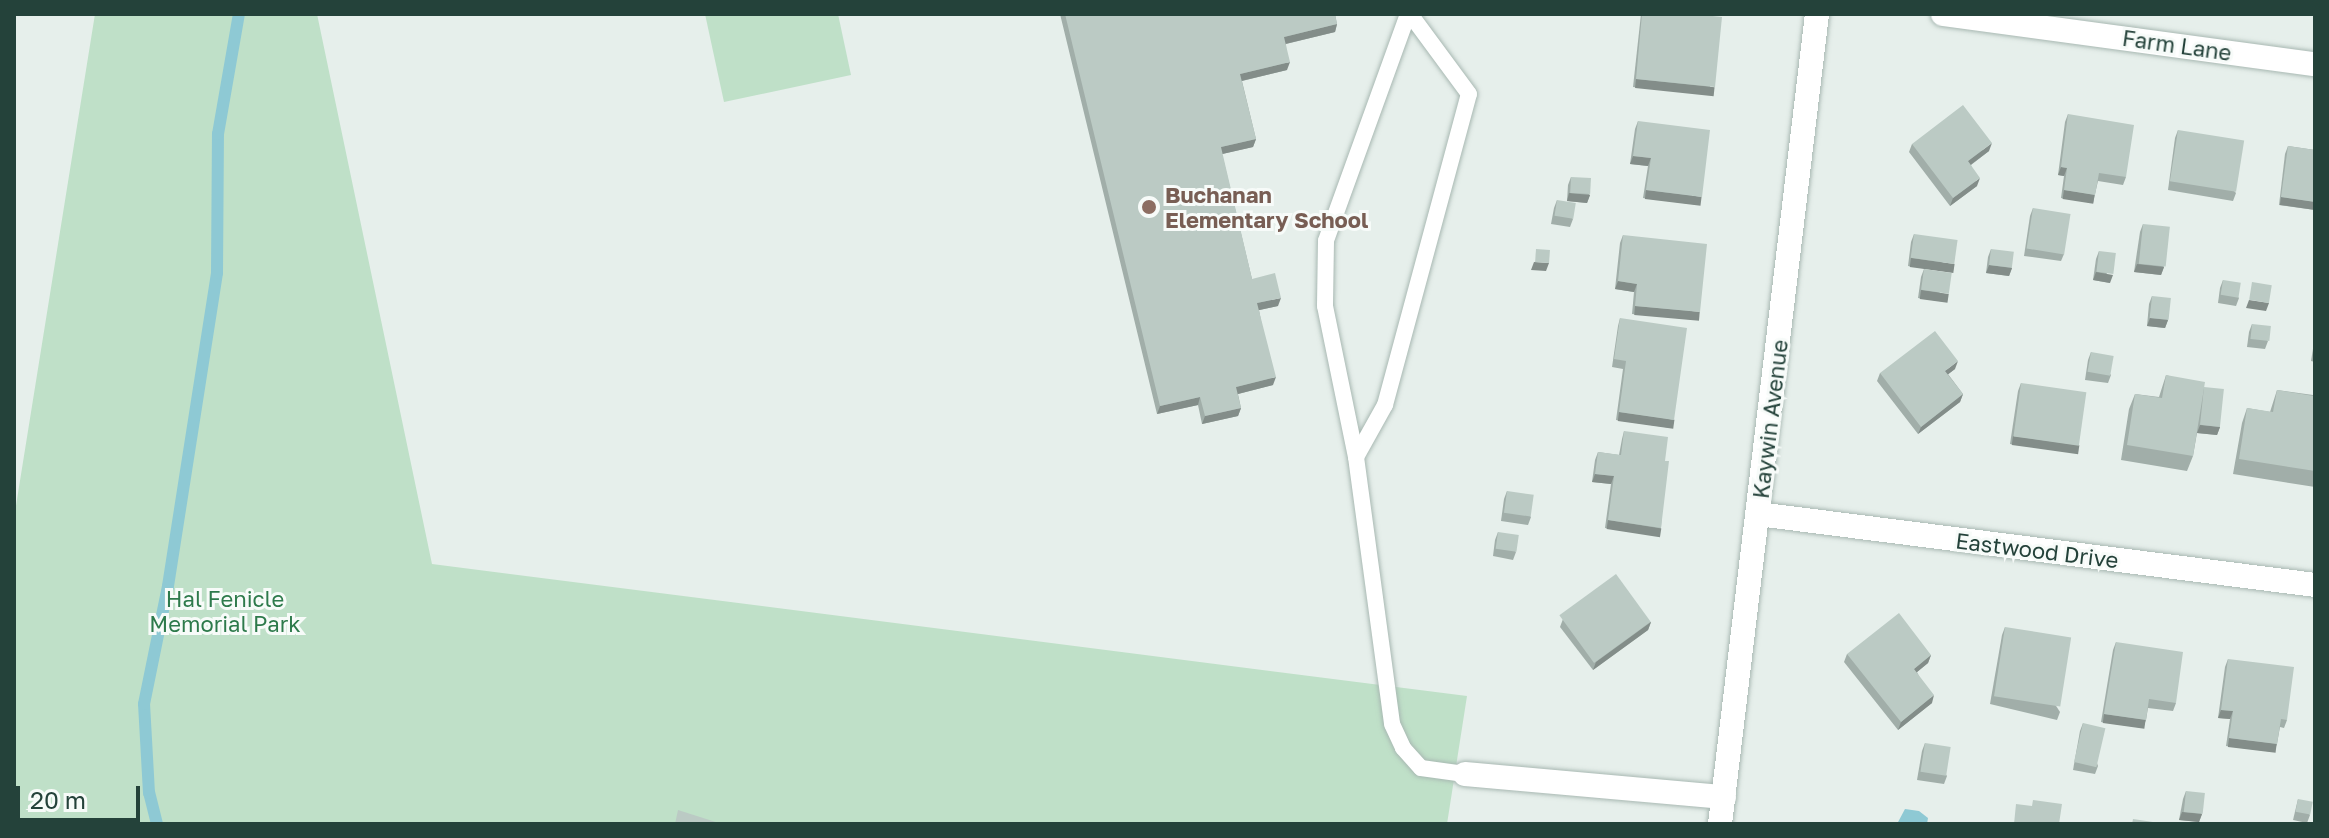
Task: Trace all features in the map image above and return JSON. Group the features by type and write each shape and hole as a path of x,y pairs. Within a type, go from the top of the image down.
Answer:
{"street":[{"name":"Kaywin Avenue","path":"1720,824 1817,14"},
{"name":"Farm Lane","path":"1943,14 2315,64"},
{"name":"Eastwood Drive","path":"1758,514 2315,585"},
{"path":"1465,774 1724,797"}],"lane":[{"path":"1409,14 1326,241 1325,306 1356,457 1392,724 1403,748 1421,768 1465,774"},
{"path":"1356,457 1385,405 1469,94 1409,14"}],"green space":[{"name":"Hal Fenicle Memorial Park","path":"95,14 317,14 432,564 1467,696 1447,824 14,824 14,518"},
{"path":"705,14 838,14 851,75 724,102"}],"water":[{"path":"1905,809 1919,811 1928,818 1927,824 1897,824"}],"building":[{"path":"1065,14 1335,14 1337,24 1284,37 1290,62 1240,74 1256,139 1221,147 1252,279 1275,273 1281,298 1257,303 1276,377 1236,387 1241,408 1205,416 1200,397 1160,406"},
{"path":"1642,14 1722,17 1715,87 1636,79"},
{"path":"1963,105 1992,143 1968,161 1980,178 1953,198 1912,144"},
{"path":"2068,114 2134,125 2126,177 2099,173 2095,195 2064,190 2067,168 2061,167"},
{"path":"1638,121 1710,130 1702,197 1646,190 1651,158 1633,156"},
{"path":"2178,130 2244,140 2236,192 2170,181"},
{"path":"2288,146 2315,150 2315,202 2281,197"},
{"path":"1571,177 1591,178 1590,194 1570,193"},
{"path":"1557,200 1576,203 1573,219 1554,216"},
{"path":"2033,208 2071,214 2064,254 2027,248"},
{"path":"2143,224 2170,227 2166,267 2139,264"},
{"path":"1914,234 1958,240 1954,264 1911,258"},
{"path":"1623,235 1707,244 1700,312 1635,306 1637,284 1618,281"},
{"path":"1536,249 1550,250 1549,263 1535,262"},
{"path":"1991,249 2014,252 2012,268 1989,265"},
{"path":"2099,251 2116,253 2113,274 2096,272"},
{"path":"1924,269 1952,273 1949,294 1921,290"},
{"path":"2223,280 2241,283 2238,298 2221,295"},
{"path":"2252,282 2272,285 2269,303 2249,300"},
{"path":"2152,296 2171,298 2169,320 2150,318"},
{"path":"1620,318 1687,328 1674,420 1619,412 1626,361 1614,359"},
{"path":"2252,324 2271,326 2269,341 2250,339"},
{"path":"1935,331 1958,361 1945,371 1963,394 1921,427 1880,373"},
{"path":"2091,352 2114,356 2110,376 2088,372"},
{"path":"2166,375 2205,382 2193,456 2127,445 2135,394 2162,398"},
{"path":"2021,383 2086,392 2079,446 2013,436"},
{"path":"2204,387 2224,389 2220,427 2200,425"},
{"path":"2277,390 2314,396 2315,390 2315,471 2239,459 2247,408 2273,412"},
{"path":"1624,431 1668,437 1665,461 1669,461 1661,528 1608,520 1614,476 1595,474 1598,452 1621,455"},
{"path":"1507,491 1534,495 1531,517 1504,513"},
{"path":"1498,532 1519,535 1516,552 1496,549"},
{"path":"1616,574 1651,622 1594,663 1559,615"},
{"path":"1899,613 1931,655 1914,669 1934,695 1901,722 1847,654"},
{"path":"2005,627 2071,637 2060,707 1994,696"},
{"path":"2116,642 2183,652 2176,703 2149,699 2146,720 2104,714"},
{"path":"2228,659 2294,667 2287,720 2281,719 2277,744 2229,738 2233,711 2221,710"},
{"path":"2083,723 2105,728 2096,767 2074,762"},
{"path":"1925,743 1951,747 1946,776 1920,772"},
{"path":"2186,791 2205,793 2203,814 2184,812"},
{"path":"2298,799 2313,802 2310,815 2296,812"},
{"path":"2033,800 2062,804 2059,824 2014,824 2016,804 2032,806"},
{"path":"678,810 722,824 675,824"},
{"path":"2133,819 2166,824 2132,824"}],"waterway":[{"path":"157,824 149,793 144,704 168,586 217,273 218,134 239,14"}],"place":[{"name":"Buchanan Elementary School","path":"1149,207"}]}
